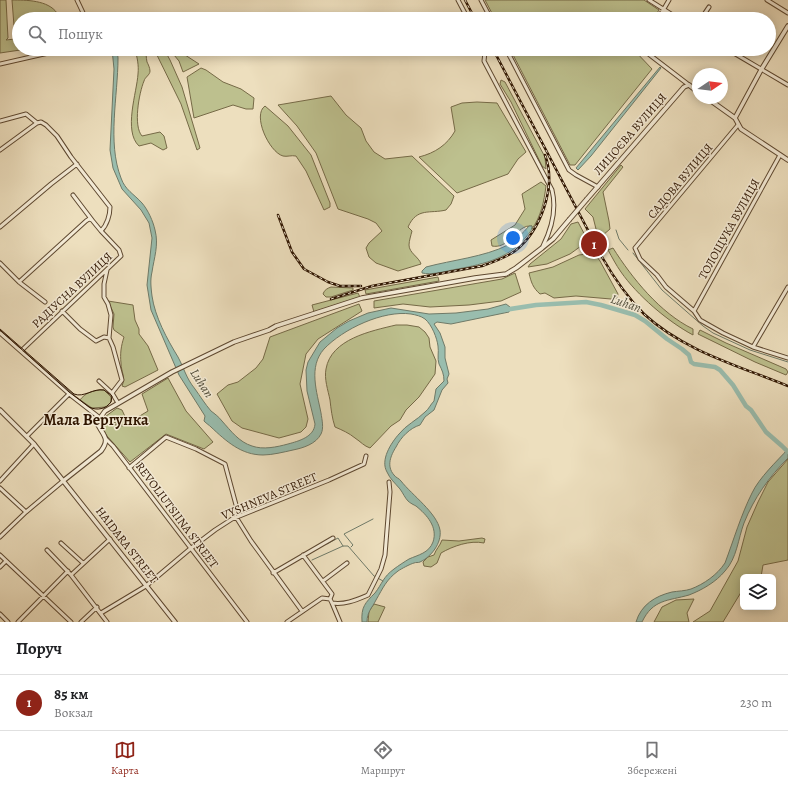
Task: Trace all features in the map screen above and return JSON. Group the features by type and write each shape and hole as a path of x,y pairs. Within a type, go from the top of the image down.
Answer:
{"street":[{"path":"76,0 82,12"},
{"path":"458,0 464,12"},
{"path":"481,0 487,12"},
{"path":"649,0 667,12"},
{"path":"663,10 669,0"},
{"path":"766,0 788,13"},
{"path":"706,12 709,7"},
{"path":"776,45 788,26"},
{"path":"0,64 35,56"},
{"path":"485,56 484,61 552,190 555,200 551,231 542,248"},
{"path":"510,56 569,170 598,187"},
{"path":"651,56 692,87"},
{"path":"739,56 760,70 788,85"},
{"path":"735,118 769,56"},
{"name":"ЛИЦОЄВА ВУЛИЦЯ","path":"100,418 105,412 118,403 196,359 234,342 269,330 276,326 318,314 362,298 506,274 553,239 684,87 689,85"},
{"path":"715,104 735,118 741,129 788,160"},
{"path":"0,121 26,114 37,123"},
{"path":"0,150 37,123 41,122 52,130 110,207 110,213 104,228 101,231 73,195"},
{"name":"САДОВА ВУЛИЦЯ","path":"694,311 666,287 657,275 640,258 635,248 738,125"},
{"name":"ТОЛОЩУКА ВУЛИЦЯ","path":"694,311 780,155"},
{"path":"0,227 77,164"},
{"path":"19,282 86,221 89,219 92,220"},
{"name":"РАДІУСНА ВУЛИЦЯ","path":"21,351 121,256 119,250 101,231"},
{"path":"0,263 19,282 45,302"},
{"path":"107,270 104,284 104,297 111,315 109,338 113,346 122,380 112,393"},
{"path":"753,347 788,287"},
{"path":"62,311 96,341 104,337 109,338"},
{"path":"694,311 700,320 723,333 753,347 788,358"},
{"path":"0,333 69,394 100,418"},
{"path":"99,381 112,393 118,403"},
{"path":"27,436 69,394"},
{"name":"HAIDARA STREET","path":"0,410 34,444 175,622"},
{"name":"REVOLIUTSIINA STREET","path":"100,418 98,425 106,439 113,446 247,622"},
{"path":"129,468 166,437 196,449 225,464 238,517 251,541 302,611"},
{"path":"0,537 26,512 101,451 106,444 106,439"},
{"path":"0,481 34,444"},
{"name":"VYSHNEVA STREET","path":"101,613 146,586 215,530 238,517 364,464 366,456"},
{"path":"332,603 347,603 368,595 375,582 385,555 390,492 389,482"},
{"path":"0,488 26,512"},
{"path":"273,573 333,538"},
{"path":"71,574 110,539"},
{"path":"61,543 84,563"},
{"path":"47,550 71,574 107,622"},
{"path":"0,555 71,622"},
{"path":"303,555 332,594 330,599 340,622"},
{"path":"0,567 6,561"},
{"path":"323,581 347,563"},
{"path":"18,622 68,571"},
{"path":"287,622 322,598 330,599"},
{"path":"81,622 96,607"},
{"path":"0,614 8,622"}],"green space":[{"path":"0,0 6,0 8,38 6,40 12,39 12,51 0,53"},
{"path":"12,0 42,3 56,12 13,12"},
{"path":"485,0 644,0 659,10 658,12 491,12"},
{"path":"137,56 146,56 150,71 145,78 140,93 137,117 139,131 142,136 160,132 164,136 167,148 163,150 151,143 139,146 134,139 131,121 137,82 138,61"},
{"path":"157,56 168,56 182,87 200,148 197,150 181,104"},
{"path":"175,56 187,56 199,64 183,72 179,61"},
{"path":"514,56 640,56 652,69 575,165 570,165"},
{"path":"201,68 223,82 241,89 254,98 253,109 246,109 233,105 194,118 187,77"},
{"path":"501,80 505,82 545,157 546,169 542,166 511,102 500,84"},
{"path":"331,96 346,115 361,128 366,141 374,152 385,159 412,156 454,196 451,204 446,210 424,212 415,216 408,227 412,231 409,248 421,264 398,271 376,263 369,257 366,248 369,243 382,231 376,223 368,219 338,209 316,153 297,126 278,105"},
{"path":"462,103 497,103 526,152 518,159 508,174 457,193 419,157 440,148 452,136 455,131 451,107"},
{"path":"265,106 288,126 311,155 330,203 330,207 324,210 306,171 296,156 283,156 272,148 261,125 261,111"},
{"path":"621,165 623,167 603,192 610,229 603,235 596,229 593,217 585,209"},
{"path":"541,182 546,186 542,209 532,229 532,226 521,229 502,245 492,246 491,240 515,225 525,209 522,194"},
{"path":"578,222 588,241 570,254 547,264 528,267 561,239 571,224"},
{"path":"613,248 638,283 648,294 669,314 693,329 693,335 663,315 635,290 621,272 608,250"},
{"path":"594,253 618,294 617,298 611,299 576,296 554,298 545,293 540,294 533,285 529,273 553,267 579,255"},
{"path":"515,273 521,292 501,301 469,305 430,307 403,304 374,308 374,301 502,279"},
{"path":"438,277 439,281 366,294 365,290"},
{"path":"331,287 353,288 353,290 331,297 326,297 323,294 326,289"},
{"path":"358,293 360,297 314,312 312,305"},
{"path":"108,301 133,305 139,334 148,346 158,370 125,387 122,386 123,377 121,366 121,347 124,337 114,330 114,314"},
{"path":"359,304 362,311 318,339 306,354 300,384 308,419 306,427 301,432 279,438 242,428 232,421 217,394 228,385 238,382 256,368 263,359 270,337"},
{"path":"396,325 419,327 425,332 429,338 430,347 436,361 435,374 419,397 406,410 400,420 391,426 370,448 348,433 335,427 326,381 326,369 329,359 344,343 375,330"},
{"path":"700,330 786,369 788,372 786,375 755,362 698,334"},
{"path":"168,378 186,411 213,442 204,449 166,434 130,462 107,436 101,426 105,423 123,426 148,411 142,394"},
{"path":"104,390 111,397 111,402 106,407 92,408 80,400 89,393"},
{"path":"117,408 122,410 128,423 123,425 102,419"},
{"path":"788,459 788,560 763,565 762,574 740,574 740,594 723,622 693,622 710,611 738,561 747,527 768,482"},
{"path":"482,538 485,539 484,543 473,542 456,546 441,553 437,563 431,567 424,566 423,562 428,557 434,555 442,540 459,541"},
{"path":"694,599 687,613 689,622 654,622 662,607 676,600"},
{"path":"374,604 385,607 378,622 368,622 369,611"}],"shaded area":[{"path":"113,56 118,56 118,73 114,119 117,164 121,178 127,189 144,206 154,227 156,246 151,284 156,312 166,335 192,385 211,411 220,418 243,442 256,447 275,447 301,440 312,432 315,424 307,391 306,370 308,362 320,342 337,328 349,321 368,313 391,308 429,314 456,313 488,309 506,304 510,307 509,312 451,324 437,322 434,324 440,333 445,347 445,358 449,374 447,379 448,383 442,390 434,410 425,417 420,425 406,433 400,440 392,453 390,468 395,476 424,504 434,517 440,530 439,540 435,549 428,557 420,562 403,568 390,578 370,610 367,622 362,622 363,609 385,578 390,572 409,559 429,549 433,542 433,526 428,517 407,500 388,474 385,467 385,462 387,452 396,438 405,428 428,410 434,401 436,389 444,381 438,362 438,346 434,332 428,322 418,316 411,314 388,315 364,322 352,328 324,349 319,356 315,372 316,388 322,418 322,429 319,437 305,447 263,455 248,453 241,450 222,437 204,421 205,416 179,375 151,310 147,285 152,238 149,223 141,210 122,189 113,168 110,150 114,69"},
{"path":"660,67 661,68 591,156 578,170 576,168"},
{"path":"529,226 532,226 530,232 519,245 502,256 472,266 437,273 422,273 426,267 489,253 499,249 514,241"},
{"path":"788,449 788,458 768,480 752,505 744,523 735,554 725,571 713,582 699,591 656,605 646,614 642,622 636,622 641,611 654,599 672,592 689,590 696,587 710,579 722,567 725,563 744,510 755,487 768,470"}],"waterway":[{"path":"616,230 619,239 628,250"},
{"path":"633,253 662,290 703,326 713,333 750,350 788,362"},
{"name":"Luhan","path":"504,310 536,305 586,302 635,315 682,349 689,355 691,362 694,364 715,367 720,370 733,385 746,406 751,410 766,432 788,452"},
{"path":"351,547 353,545 344,534 373,519"},
{"path":"327,544 338,538 343,546"},
{"path":"312,560 343,546 348,546 374,576 383,581"}],"tram line":[{"path":"0,329 74,394 81,395 96,390 104,390 112,396 111,402 101,409 89,407 69,392 0,330"}],"railway":[{"path":"465,0 471,12"},
{"path":"497,56 602,257 616,280 632,301 644,314 660,327 694,348 788,386"},
{"path":"331,299 372,286 482,266 499,260 515,251 532,232 544,207 548,194 549,180 545,155"},
{"path":"278,215 292,252 304,269 328,282 340,286 361,286"}],"place":[{"name":"85 км","path":"594,244"}],"district":[{"name":"Мала Вергунка","path":"96,420"}]}
